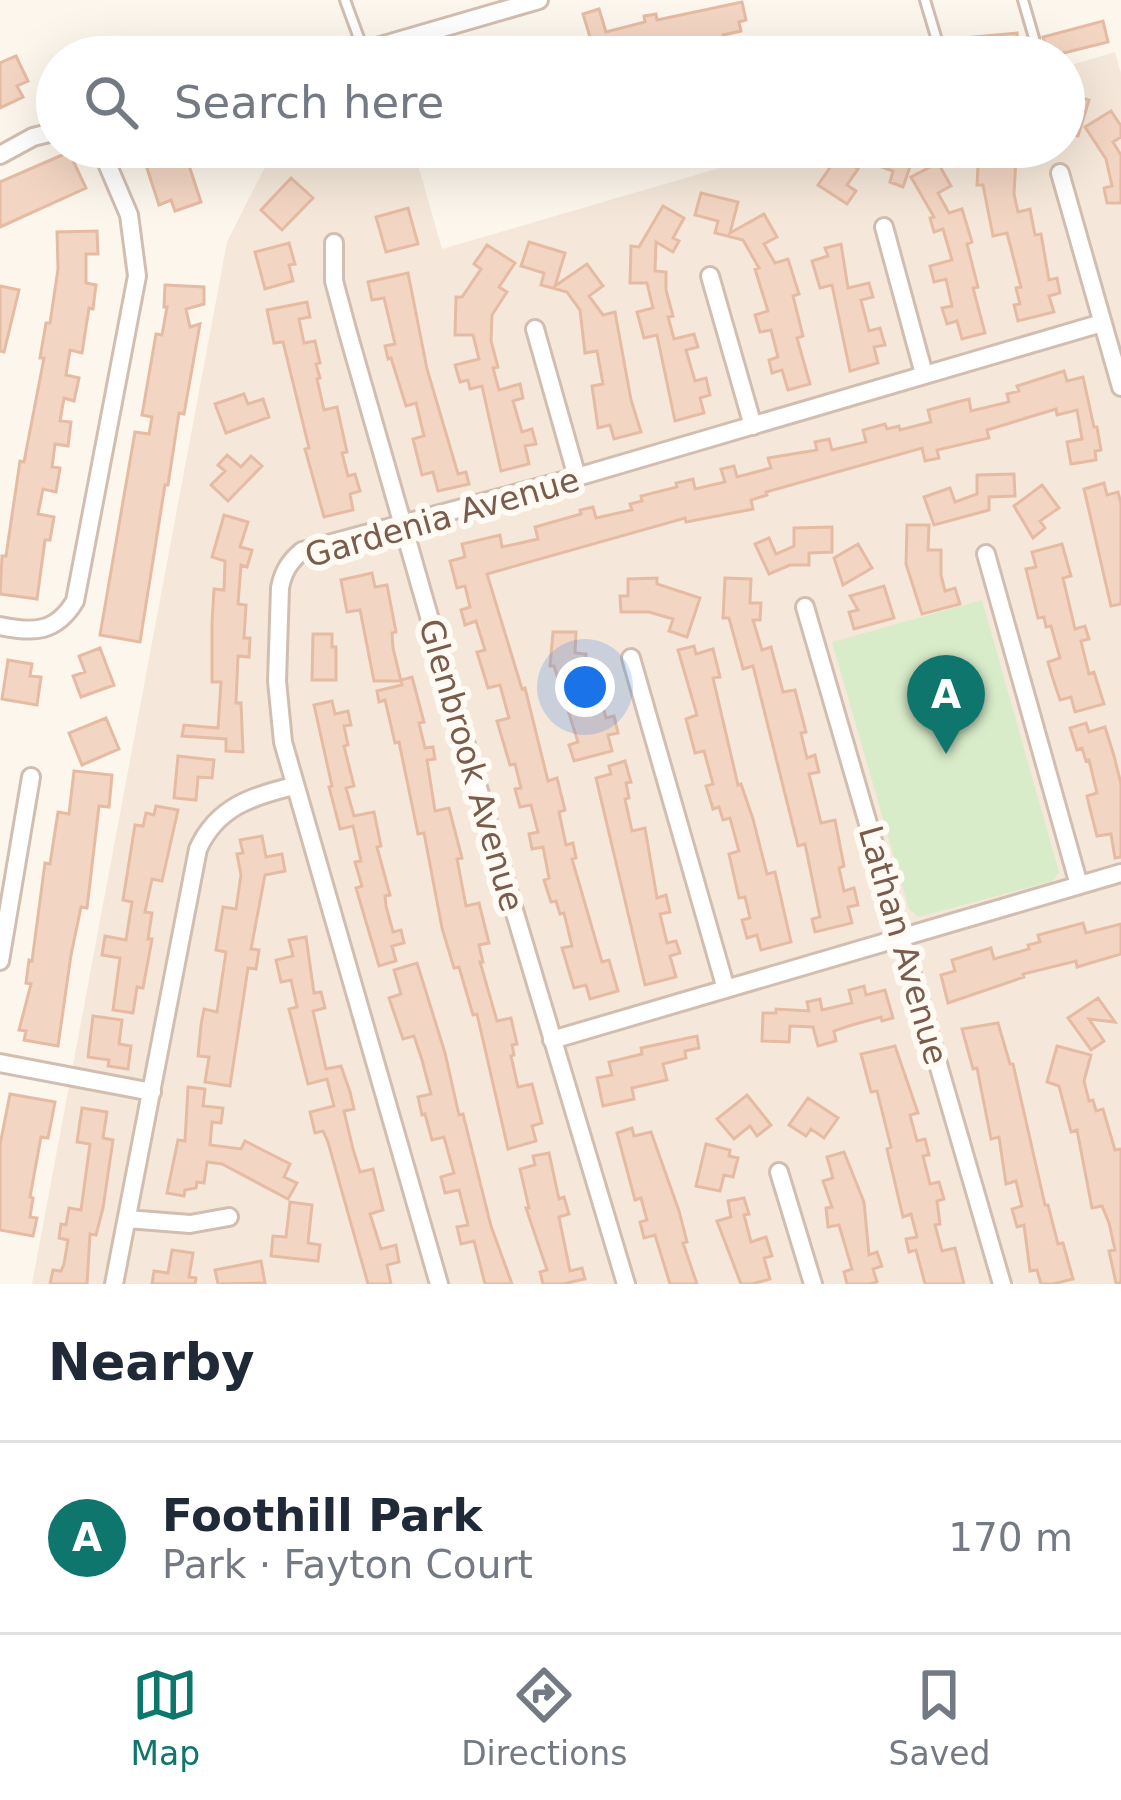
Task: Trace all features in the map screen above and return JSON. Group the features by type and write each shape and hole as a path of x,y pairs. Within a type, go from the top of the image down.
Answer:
{"street":[{"path":"415,36 539,0"},
{"path":"0,155 36,136"},
{"path":"0,626 38,631 60,621 75,602 137,276 129,215 109,168"},
{"path":"1060,172 1121,387"},
{"path":"884,227 924,374"},
{"name":"Glenbrook Avenue","path":"334,243 339,299 551,1040 626,1284"},
{"path":"710,276 752,426"},
{"name":"Gardenia Avenue","path":"439,1284 294,786 279,709 283,574 302,551 577,477 1102,322"},
{"path":"535,328 577,477"},
{"path":"986,554 1078,885"},
{"name":"Lathan Avenue","path":"805,607 1002,1284"},
{"path":"631,658 726,989"},
{"path":"0,961 31,777"},
{"path":"114,1284 189,886 205,834 232,806 294,786"},
{"path":"551,1040 1121,873"},
{"path":"0,1063 152,1091"},
{"path":"779,1172 812,1284"},
{"path":"127,1219 190,1224 229,1217"}],"lane":[{"path":"345,0 358,36"},
{"path":"925,0 936,36"},
{"path":"1024,0 1033,36"}],"shaded area":[{"path":"1115,52 1121,73 1121,1284 32,1284 227,242 264,168 419,168 442,249 719,168 1085,168 1085,61"}],"green space":[{"path":"982,600 1059,872 1053,881 918,917 909,909 832,642"}],"building":[{"path":"742,2 746,20 739,22 741,31 723,36 590,36 583,14 599,9 606,32 645,22 644,16 656,14 657,20"},
{"path":"1103,21 1108,42 1085,48 1085,36 1047,36"},
{"path":"16,56 28,81 17,86 23,97 0,108 0,63"},
{"path":"1111,111 1121,126 1121,137 1113,142 1121,155 1121,203 1107,203 1104,188 1112,186 1106,159 1085,127"},
{"path":"36,166 77,168 86,188 0,227 0,182"},
{"path":"147,168 190,168 201,202 175,211 171,200 159,205"},
{"path":"830,168 858,169 847,185 856,191 847,204 818,185"},
{"path":"885,168 910,168 903,187 890,182 893,171"},
{"path":"928,168 941,168 951,186 938,193 949,213 962,209 972,242 967,244 978,287 973,288 985,333 962,339 957,321 947,324 942,308 952,306 946,279 934,282 930,266 952,260 943,229 934,232 930,218 934,217 911,177"},
{"path":"978,168 1015,168 1018,212 1030,209 1035,235 1041,234 1049,280 1057,278 1060,293 1049,296 1054,312 1018,321 1014,305 1020,304 1016,288 1021,287 1007,233 993,236 983,185 977,185"},
{"path":"291,178 313,198 282,230 261,210"},
{"path":"701,193 738,202 730,233 764,214 777,237 764,244 775,263 788,259 799,294 793,296 803,336 797,338 810,384 788,390 782,370 772,373 769,360 778,357 771,330 760,332 755,315 768,311 755,269 759,268 743,240 715,233 718,221 695,215"},
{"path":"663,206 684,218 673,238 679,241 673,252 656,242 655,271 666,272 674,339 694,334 698,347 686,350 695,381 706,378 710,395 700,398 704,413 675,421 657,335 644,338 637,312 653,308 647,283 630,283 631,246 639,247"},
{"path":"408,208 418,244 386,252 376,217"},
{"path":"97,231 98,254 86,254 86,283 96,285 93,309 89,308 82,353 70,350 66,375 79,378 74,401 64,398 60,421 71,422 68,446 55,444 52,467 60,468 56,492 43,489 38,514 54,517 50,540 45,540 37,599 0,594 2,556 6,556 20,461 24,462 44,358 40,358 46,323 50,323 58,269 57,232"},
{"path":"529,242 565,253 555,286 587,264 603,286 589,296 603,315 615,312 641,432 614,439 610,425 598,428 592,386 603,384 597,351 585,353 580,310 567,292 541,285 544,273 521,266"},
{"path":"289,243 295,264 289,265 293,281 265,289 255,252"},
{"path":"841,244 848,288 869,283 873,297 861,300 869,331 880,328 885,345 874,347 878,363 850,371 832,285 820,288 812,261 828,256 825,248"},
{"path":"487,245 515,263 499,287 507,292 492,315 491,341 498,367 493,368 499,390 520,384 523,398 513,401 522,432 532,429 536,444 525,446 529,464 501,471 482,386 470,389 468,380 460,382 455,365 479,359 473,335 455,335 456,297 462,297 481,269 474,264"},
{"path":"408,273 427,369 458,474 466,472 469,484 438,491 433,472 422,475 413,439 424,436 416,403 406,406 388,359 385,346 395,344 384,298 372,300 368,282"},
{"path":"165,285 204,287 204,304 186,309 190,327 200,324 165,485 140,642 100,635 135,432 149,434 152,417 142,415 156,334 162,335 167,307"},
{"path":"0,286 19,290 4,352 0,351"},
{"path":"307,302 310,317 299,319 304,343 315,341 324,410 337,407 348,476 355,474 360,491 350,494 353,510 324,517 283,342 274,343 267,310"},
{"path":"1064,371 1067,381 1083,377 1101,450 1095,451 1096,460 1071,464 1067,442 1082,439 1077,410 1057,415 1056,409 987,430 989,438 937,450 939,458 925,461 922,448 766,492 751,500 753,509 686,522 685,518 487,574 525,688 548,781 557,778 565,810 559,812 566,845 573,843 576,858 572,859 602,962 609,960 618,991 590,999 586,985 574,988 562,948 572,946 564,913 560,914 556,901 551,902 544,880 549,878 543,847 532,849 529,834 538,832 531,805 520,807 515,764 510,765 497,721 509,718 500,685 488,688 477,652 485,650 476,621 465,625 461,610 470,607 465,586 457,588 450,561 465,557 462,544 500,535 502,547 538,539 535,527 581,514 580,510 593,507 596,518 632,510 630,504 642,501 641,496 677,487 676,483 693,479 695,489 725,482 721,469 734,466 737,477 771,468 768,458 817,450 815,442 829,439 832,450 866,442 863,430 885,424 887,429 899,426 900,430 931,422 928,410 957,402 969,399 971,411 1009,402 1007,394 1019,391 1017,386"},
{"path":"244,394 248,404 263,399 269,417 226,433 215,404"},
{"path":"227,455 241,467 251,456 262,466 228,501 211,485 225,471 218,465"},
{"path":"1014,474 1015,496 989,497 989,510 934,525 924,497 950,488 955,502 977,494 977,475"},
{"path":"1104,483 1107,495 1118,492 1121,504 1121,604 1111,606 1084,489"},
{"path":"1042,485 1059,508 1040,521 1045,528 1033,538 1014,506"},
{"path":"224,515 248,522 240,547 252,550 247,567 241,565 238,604 246,605 244,638 250,638 249,657 238,656 236,703 241,703 243,752 226,751 226,739 182,736 184,725 218,728 221,682 212,682 212,624 214,589 224,590 225,561 212,557"},
{"path":"907,525 929,525 928,550 941,550 945,591 955,588 960,604 922,614 906,564"},
{"path":"832,527 832,552 809,553 809,565 790,565 769,574 755,544 769,538 776,554 794,546 794,528"},
{"path":"858,544 872,568 843,585 834,558"},
{"path":"1062,544 1071,576 1063,578 1075,629 1085,626 1089,639 1081,641 1089,674 1094,672 1104,704 1075,712 1071,697 1060,700 1048,662 1060,658 1051,626 1046,627 1044,617 1038,618 1026,569 1036,567 1032,552"},
{"path":"372,573 375,587 387,585 401,681 374,681 360,610 347,612 341,580"},
{"path":"657,578 657,584 700,598 687,637 669,631 673,619 649,612 621,612 620,596 628,596 628,579"},
{"path":"725,578 751,579 750,603 761,603 760,620 753,620 762,650 771,647 783,692 795,690 807,758 815,755 819,772 809,774 821,823 835,820 844,891 854,888 858,905 848,907 852,923 815,932 812,919 820,917 805,844 798,846 753,666 743,669 729,618 723,618"},
{"path":"884,586 894,618 854,629 849,612 858,610 850,596"},
{"path":"553,632 576,632 575,653 586,654 585,668 578,667 587,699 600,696 606,718 614,716 618,733 608,735 612,751 574,761 569,745 578,742 554,666 550,666"},
{"path":"313,634 332,634 336,680 312,680"},
{"path":"694,646 696,654 713,649 720,677 713,678 738,785 753,819 767,874 775,872 791,942 761,950 757,935 747,938 742,920 750,918 745,897 739,898 729,854 739,851 730,818 723,820 719,807 713,809 706,786 713,784 704,751 695,753 686,719 697,715 678,650"},
{"path":"100,648 114,685 81,697 73,676 85,672 79,656"},
{"path":"8,660 32,664 30,676 41,677 37,705 2,699"},
{"path":"412,677 424,722 419,723 425,748 433,747 435,759 427,760 435,811 449,808 462,858 457,859 466,906 479,903 489,943 479,945 480,962 497,1021 511,1018 517,1044 512,1045 511,1056 518,1087 532,1084 542,1123 532,1126 536,1141 508,1149 477,1014 473,1015 442,928 424,833 418,834 399,742 395,743 385,700 379,702 377,691 402,685 401,680"},
{"path":"332,701 335,714 348,711 351,725 344,726 348,745 344,746 354,786 346,788 354,816 374,812 381,846 377,847 390,895 385,896 386,906 393,932 401,930 404,943 392,946 396,961 379,966 356,888 362,886 355,862 361,861 353,826 340,829 314,705"},
{"path":"106,718 119,749 82,765 69,733"},
{"path":"1086,723 1089,732 1105,727 1114,756 1121,784 1121,857 1115,858 1111,834 1097,836 1087,796 1097,793 1089,760 1082,748 1077,750 1070,728"},
{"path":"178,756 214,760 212,778 198,777 196,800 174,798"},
{"path":"625,761 631,782 626,783 629,798 625,799 632,831 645,828 657,898 666,895 670,912 660,914 667,943 676,941 680,953 670,956 676,977 645,985 596,778 611,774 609,766"},
{"path":"74,771 112,775 109,807 99,806 87,908 81,907 58,1046 24,1040 26,1031 19,1030 31,984 26,983 45,863 50,864 58,812 69,814"},
{"path":"156,806 178,810 162,881 152,879 145,912 152,913 148,939 152,939 143,988 137,987 133,1013 113,1010 120,958 102,955 105,936 126,940 132,902 123,900 135,825 143,826 146,813 154,815"},
{"path":"262,836 266,857 282,854 285,871 265,875 251,949 259,950 256,969 248,968 230,1086 205,1082 209,1057 198,1056 201,1025 204,1009 217,1012 226,952 216,950 223,907 236,909 241,875 237,854 243,853 240,840"},
{"path":"1083,923 1086,933 1121,924 1121,954 1077,967 1076,961 1023,974 948,1003 941,975 955,971 952,960 991,948 994,959 1029,949 1028,945 1040,942 1038,935"},
{"path":"306,937 314,993 321,992 325,1008 313,1011 326,1069 341,1066 350,1092 354,1109 344,1111 360,1172 373,1169 383,1210 370,1214 381,1249 396,1245 399,1262 387,1265 391,1284 368,1284 328,1142 323,1131 315,1133 310,1112 334,1106 327,1079 308,1084 289,1009 297,1007 291,980 281,982 276,960 293,956 289,940"},
{"path":"417,963 491,1226 512,1284 485,1284 474,1241 461,1244 457,1227 468,1225 459,1190 445,1193 441,1177 454,1173 444,1137 432,1140 422,1115 418,1097 431,1094 422,1060 414,1036 403,1039 389,998 401,994 394,970"},
{"path":"864,986 866,995 885,990 893,1018 834,1031 836,1041 818,1046 813,1027 790,1026 789,1042 762,1041 763,1013 809,1011 807,1002 820,999 822,1010 852,1003 849,990"},
{"path":"1098,998 1115,1022 1089,1019 1104,1041 1091,1050 1068,1018"},
{"path":"93,1016 122,1020 119,1044 131,1046 128,1069 88,1057"},
{"path":"998,1023 1013,1064 1045,1205 1073,1279 1041,1284 1037,1270 1030,1271 1024,1225 1017,1227 1012,1209 1022,1206 1016,1181 1006,1184 999,1137 991,1139 977,1068 973,1069 962,1029"},
{"path":"697,1036 699,1048 685,1051 686,1058 663,1064 667,1080 632,1088 634,1099 603,1106 597,1078 612,1075 609,1062 642,1054 641,1048"},
{"path":"895,1046 918,1113 910,1115 917,1141 925,1139 929,1155 923,1156 930,1184 939,1182 944,1199 937,1201 940,1224 935,1225 942,1251 955,1248 964,1284 925,1284 916,1250 909,1252 906,1239 917,1237 911,1214 903,1217 877,1091 871,1092 861,1054"},
{"path":"1057,1046 1091,1055 1084,1081 1089,1101 1093,1100 1096,1111 1103,1109 1115,1150 1121,1149 1121,1283 1116,1283 1109,1251 1115,1250 1109,1223 1102,1206 1092,1208 1077,1130 1071,1132 1059,1086 1047,1082"},
{"path":"188,1087 205,1089 203,1106 223,1108 221,1123 212,1122 210,1145 241,1149 245,1141 290,1164 284,1177 297,1183 288,1199 222,1164 207,1162 204,1183 197,1182 184,1196 167,1193 178,1140 185,1141"},
{"path":"10,1094 55,1102 48,1138 41,1137 30,1197 30,1217 37,1218 33,1236 0,1230 0,1145"},
{"path":"747,1095 771,1125 757,1136 750,1126 734,1139 717,1119"},
{"path":"808,1098 838,1118 824,1138 811,1129 806,1136 789,1125"},
{"path":"82,1108 107,1112 103,1138 113,1140 103,1208 96,1235 90,1234 87,1284 50,1284 53,1270 61,1271 64,1264 68,1240 59,1238 61,1224 66,1225 69,1208 81,1210 90,1144 77,1142"},
{"path":"632,1128 634,1136 651,1132 679,1211 687,1242 683,1243 697,1284 670,1284 655,1235 644,1238 640,1222 647,1220 641,1198 635,1200 617,1133"},
{"path":"706,1144 730,1150 729,1156 738,1158 733,1177 724,1175 720,1191 696,1186"},
{"path":"844,1152 864,1202 869,1255 877,1252 882,1266 873,1269 877,1282 870,1284 847,1284 844,1272 852,1269 839,1225 828,1227 826,1208 832,1207 823,1181 833,1178 827,1157"},
{"path":"549,1153 559,1199 564,1197 569,1214 559,1217 570,1271 582,1268 585,1279 563,1284 543,1284 540,1272 547,1270 526,1208 520,1169 535,1165 533,1156"},
{"path":"744,1198 751,1242 766,1237 772,1256 764,1258 770,1279 752,1284 741,1284 717,1221 731,1217 728,1201"},
{"path":"290,1202 312,1205 308,1243 320,1245 318,1261 271,1256 273,1236 286,1237"},
{"path":"172,1250 193,1253 189,1277 196,1278 195,1284 152,1284 154,1271 168,1273"},
{"path":"261,1261 265,1283 218,1284 215,1270"}],"place":[{"name":"Foothill Park","path":"946,754"}]}
